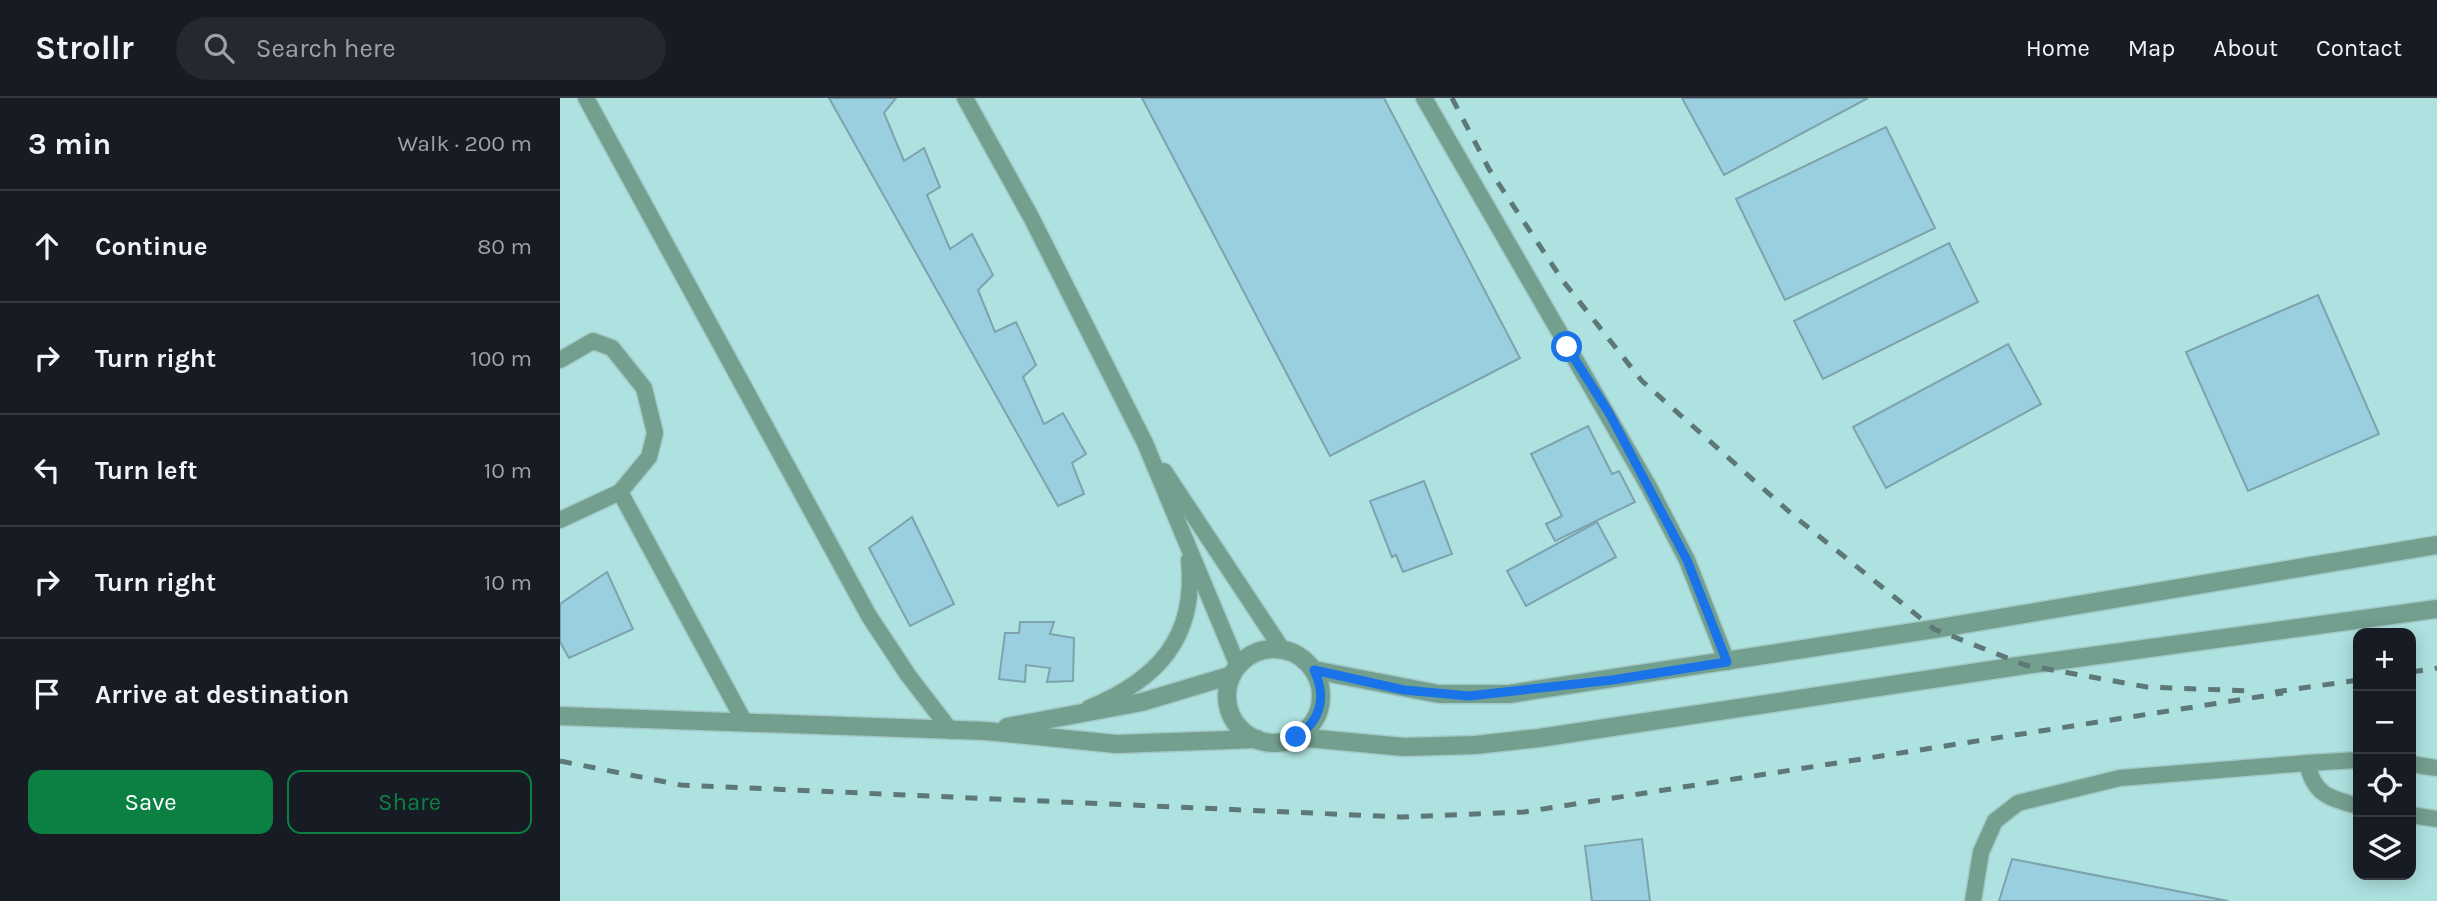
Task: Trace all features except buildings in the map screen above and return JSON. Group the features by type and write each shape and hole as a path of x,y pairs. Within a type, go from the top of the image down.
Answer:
{"street":[{"path":"1314,670 1404,690 1469,696 1601,682 2437,545"},
{"path":"560,716 986,731 1116,744 1257,739 1276,743 1296,737 1404,747 1475,745 1539,738 2025,665 2437,609"},
{"path":"986,731 1142,702 1235,671 1255,653 1282,649 1300,656 1314,670 1321,687 1320,705 1314,722 1296,737"},
{"path":"1235,671 1227,694 1230,713 1246,733 1257,739"}],"lane":[{"path":"586,98 869,616 950,731"},
{"path":"965,98 1031,218 1145,443 1235,671"},
{"path":"1424,98 1649,487 1687,560 1727,662"},
{"path":"560,360 593,341 612,348 644,388 655,433 649,457 620,492 560,520"},
{"path":"1145,443 1282,649"},
{"path":"620,492 745,723"},
{"path":"1066,717 1132,688 1163,660 1185,615 1190,585 1189,562 1182,534"},
{"path":"1973,901 1982,852 1995,821 2018,803 2120,779 2353,760"},
{"path":"2307,763 2311,780 2319,792 2353,804"},
{"path":"2416,765 2437,768"},
{"path":"2416,816 2437,819"}],"shaded area":[{"path":"560,98 2437,98 2437,901 560,901"}],"railway":[{"path":"1452,98 1489,169 1563,281 1642,381 1794,516 1934,629 2025,665 2147,687 2250,691"},
{"path":"2416,671 2437,668"},
{"path":"2275,692 2353,681"},
{"path":"560,761 681,785 1401,817 1524,812 2283,693"}],"route":[{"path":"1296,737 1314,722 1320,705 1321,687 1314,670 1404,690 1469,696 1508,694 1727,662 1687,560 1609,413 1567,347"}]}
